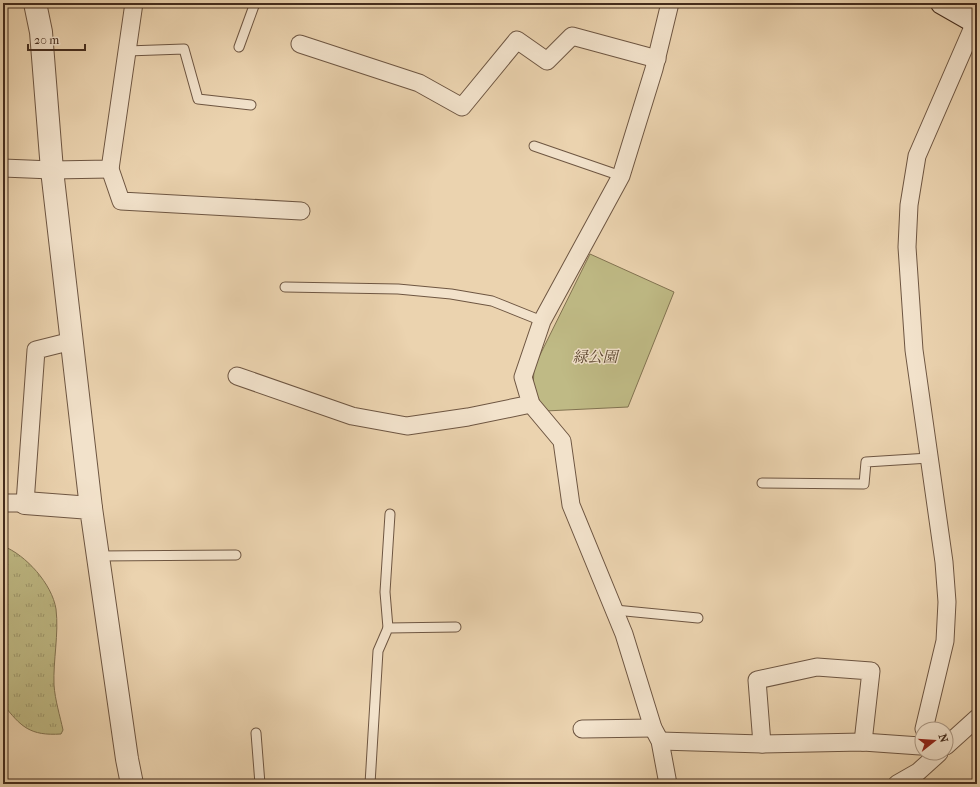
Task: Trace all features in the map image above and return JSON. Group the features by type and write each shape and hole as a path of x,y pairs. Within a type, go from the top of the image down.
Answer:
{"street":[{"path":"35,3 41,32 52,170 91,508 127,759 132,784"},
{"path":"134,3 110,169 121,201 301,211"},
{"path":"668,784 656,734 624,634 571,505 562,441 531,404 523,378 542,321 621,176 657,59 670,3"},
{"path":"926,721 945,641 947,602 944,562 914,350 907,247 909,205 917,156 976,21 942,3"},
{"path":"300,44 419,83 462,107 517,40 547,60 572,36 657,59"},
{"path":"3,168 52,170 110,169"},
{"path":"25,503 36,350 72,341"},
{"path":"237,376 352,416 408,426 531,404"},
{"path":"3,503 25,503 91,508"},
{"path":"762,744 757,680 817,666 871,671 863,742"},
{"path":"954,739 977,718"},
{"path":"582,729 762,744 914,741"},
{"path":"918,778 919,761"},
{"path":"897,784 918,778 932,761"}],"lane":[{"path":"239,47 255,3"},
{"path":"127,51 184,49 198,99 251,104"},
{"path":"534,146 621,176"},
{"path":"284,287 398,289 451,294 492,301 542,321"},
{"path":"762,483 864,484 866,462 929,458"},
{"path":"370,784 378,651 388,628 385,592 390,514"},
{"path":"98,556 236,555"},
{"path":"615,610 698,618"},
{"path":"388,628 456,627"},
{"path":"256,733 260,784"}],"green space":[{"name":"緑公園","path":"590,254 674,292 628,407 545,411 533,392 534,367"},
{"path":"3,546 12,550 29,563 44,580 54,599 57,628 54,685 56,702 63,730 61,734 41,733 27,728 15,719 3,704"}]}
